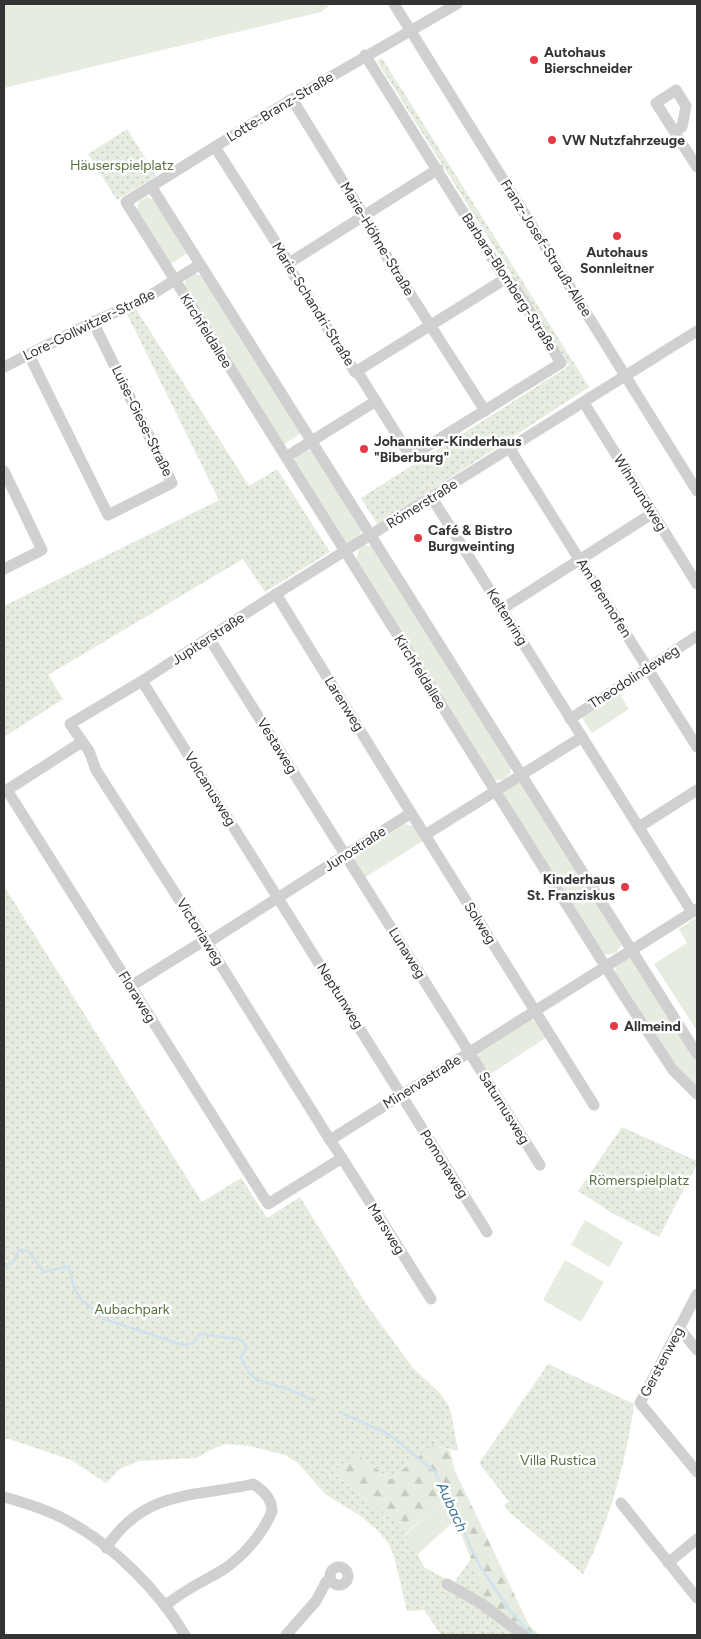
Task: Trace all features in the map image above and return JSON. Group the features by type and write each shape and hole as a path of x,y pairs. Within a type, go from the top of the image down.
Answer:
{"street":[{"name":"Franz-Josef-Strauß-Allee","path":"394,4 697,492"},
{"name":"Lotte-Branz-Straße","path":"151,186 365,55 457,4"},
{"name":"Barbara-Blomberg-Straße","path":"365,55 438,169 443,182 505,279 512,283 561,363 415,454"},
{"name":"Marie-Höhne-Straße","path":"292,99 402,282 485,411"},
{"path":"675,131 697,167"},
{"name":"Marie-Schandri-Straße","path":"215,147 289,263 287,264 355,372 357,371 409,454 415,454"},
{"path":"289,263 438,169"},
{"path":"151,186 697,1054"},
{"name":"Kirchfeldallee","path":"151,186 126,202 656,1046 674,1070 697,1094"},
{"name":"Kirchfeldallee","path":"174,281 199,265"},
{"path":"357,371 505,279"},
{"name":"Lore-Gollwitzer-Straße","path":"4,367 93,322 143,300 174,281"},
{"name":"Luise-Giese-Straße","path":"29,354 108,515 172,483 93,322"},
{"name":"Römerstraße","path":"371,536 697,331"},
{"path":"286,457 376,401"},
{"name":"Wihmundweg","path":"584,403 697,584"},
{"name":"Am Brennofen","path":"510,449 697,747"},
{"path":"4,470 42,550 4,569"},
{"name":"Keltenring","path":"432,498 570,719 694,911"},
{"path":"502,609 653,514"},
{"path":"345,552 371,536"},
{"name":"Jupiterstraße","path":"70,724 142,681 276,594 345,552"},
{"name":"Larenweg","path":"276,594 411,813"},
{"name":"Theodolindeweg","path":"570,719 697,636"},
{"name":"Vestaweg","path":"209,638 346,854"},
{"name":"Volcanusweg","path":"142,681 278,898"},
{"name":"Victoriaweg","path":"70,724 89,751 96,770 330,1140"},
{"path":"411,813 425,835 582,737"},
{"name":"Floraweg","path":"82,742 7,790 268,1204 342,1158"},
{"path":"639,827 697,790"},
{"name":"Junostraße","path":"131,986 278,898 411,813"},
{"name":"Solweg","path":"425,835 594,1106"},
{"name":"Lunaweg","path":"346,854 469,1052"},
{"name":"Neptunweg","path":"278,898 401,1095"},
{"path":"606,967 694,911"},
{"name":"Minervastraße","path":"330,1140 606,967"},
{"name":"Saturnusweg","path":"469,1052 540,1165"},
{"name":"Pomonaweg","path":"401,1095 487,1232"},
{"path":"330,1140 342,1158"},
{"name":"Marsweg","path":"342,1158 431,1299"},
{"name":"Gerstenweg","path":"697,1294 640,1403 697,1472"},
{"path":"680,1328 697,1350"},
{"path":"106,1548 116,1534 138,1513 163,1501 253,1484 260,1488 270,1502 272,1512 258,1536 229,1565 174,1598 165,1606"},
{"path":"4,1497 26,1503 69,1521 106,1548 147,1584 185,1635"},
{"path":"621,1503 697,1598"},
{"path":"668,1563 697,1539"},
{"path":"286,1635 312,1606 326,1582 330,1579"},
{"path":"447,1584 482,1604 524,1635"}],"green space":[{"path":"4,4 331,4 321,12 4,88"},
{"path":"382,58 589,387 378,525 361,498 569,366 377,61"},
{"name":"Häuserspielplatz","path":"127,129 156,176 117,200 88,154"},
{"path":"148,197 154,200 188,253 169,265 137,212 139,202"},
{"path":"194,274 201,275 301,433 283,445 184,286 187,278"},
{"path":"136,309 249,486 277,469 330,552 265,592 243,559 48,675 63,699 4,737 4,606 219,500 127,314"},
{"path":"307,450 312,451 361,529 359,537 354,541 346,543 294,461 296,456"},
{"path":"364,545 374,547 511,765 510,774 502,780 492,780 356,560 359,549"},
{"path":"618,692 629,709 592,733 581,716"},
{"path":"515,782 524,786 619,939 621,945 616,953 606,955 601,953 503,797 504,792"},
{"path":"405,824 413,826 423,841 364,878 355,863 356,855"},
{"name":"Aubachpark","path":"4,886 202,1202 241,1178 267,1218 300,1197 367,1305 413,1368 439,1392 447,1403 451,1412 458,1451 432,1445 391,1479 356,1454 333,1472 390,1518 405,1534 425,1568 454,1583 471,1559 484,1599 528,1635 441,1635 424,1610 407,1611 394,1556 388,1543 362,1517 325,1494 298,1463 285,1455 249,1446 226,1444 196,1458 138,1461 120,1469 106,1483 71,1460 4,1439"},
{"path":"697,917 697,1031 654,964 687,943 679,929"},
{"path":"631,958 636,963 697,1061 697,1089 680,1071 616,974 617,965"},
{"path":"531,1019 536,1020 547,1037 489,1075 477,1057 479,1051"},
{"name":"Römerspielplatz","path":"622,1127 697,1161 659,1237 614,1214 578,1191"},
{"path":"585,1220 623,1242 609,1267 571,1245"},
{"path":"565,1260 604,1282 581,1322 543,1300"},
{"name":"Villa Rustica","path":"548,1364 634,1404 631,1426 616,1491 593,1554 583,1574 510,1513 504,1505 509,1502 479,1463"},
{"path":"432,1445 450,1450 455,1471 529,1625 539,1635 528,1635 454,1583 471,1559 455,1520 443,1501 405,1534 333,1472 356,1453 391,1479"},
{"path":"443,1501 455,1520 417,1555 405,1535"}],"waterway":[{"name":"Aubach","path":"4,1265 13,1263 19,1250 28,1251 44,1272 69,1266 74,1288 81,1299 104,1319 183,1345 193,1343 201,1333 239,1339 247,1347 241,1357 249,1373 257,1380 285,1388 314,1400"},
{"name":"Aubach","path":"340,1412 390,1435 435,1472 479,1565 511,1612 532,1635"}],"place":[{"name":"Autohaus Bierschneider","path":"534,60"},
{"name":"VW Nutzfahrzeuge","path":"552,140"},
{"name":"Autohaus Sonnleitner","path":"617,236"},
{"name":"Johanniter-Kinderhaus \"Biberburg\"","path":"364,449"},
{"name":"Café & Bistro Burgweinting","path":"418,538"},
{"name":"Kinderhaus St. Franziskus","path":"625,887"},
{"name":"Allmeind","path":"614,1026"}]}
